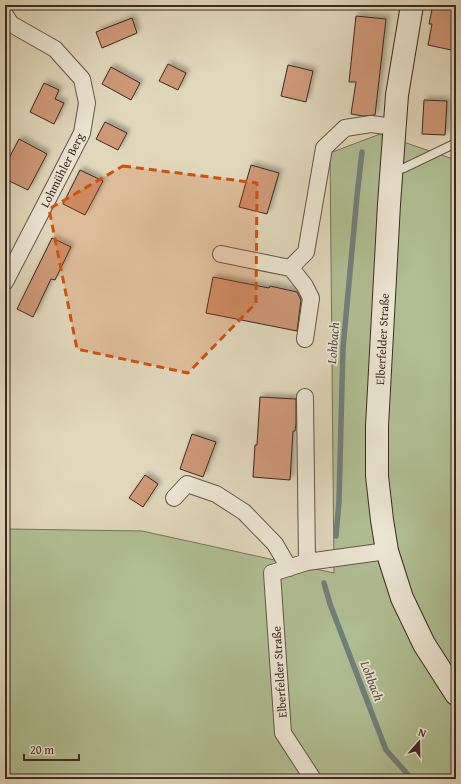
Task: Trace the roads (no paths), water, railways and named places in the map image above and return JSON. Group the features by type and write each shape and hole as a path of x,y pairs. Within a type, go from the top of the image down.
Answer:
{"main road":[{"name":"Elberfelder Straße","path":"412,5 397,95 377,426 377,476 386,551 402,598 424,644 456,694"}],"street":[{"name":"Lohmühler Berg","path":"5,15 11,24 55,49 82,79 87,103 82,133 5,282"},
{"path":"291,268 306,252 324,148 345,128 371,124 395,127"},
{"path":"221,254 291,268 305,286 311,298 305,339"},
{"path":"305,397 307,562"},
{"path":"174,498 187,484 216,494 244,512 275,544 289,568"},
{"name":"Elberfelder Straße","path":"313,779 282,733 272,573 307,562 386,551"}],"lane":[{"path":"392,172 404,168 456,143"}],"waterway":[{"name":"Lohbach","path":"336,536 339,501 343,348 362,152"},
{"name":"Lohbach","path":"324,583 330,604 386,750 412,779"}]}
